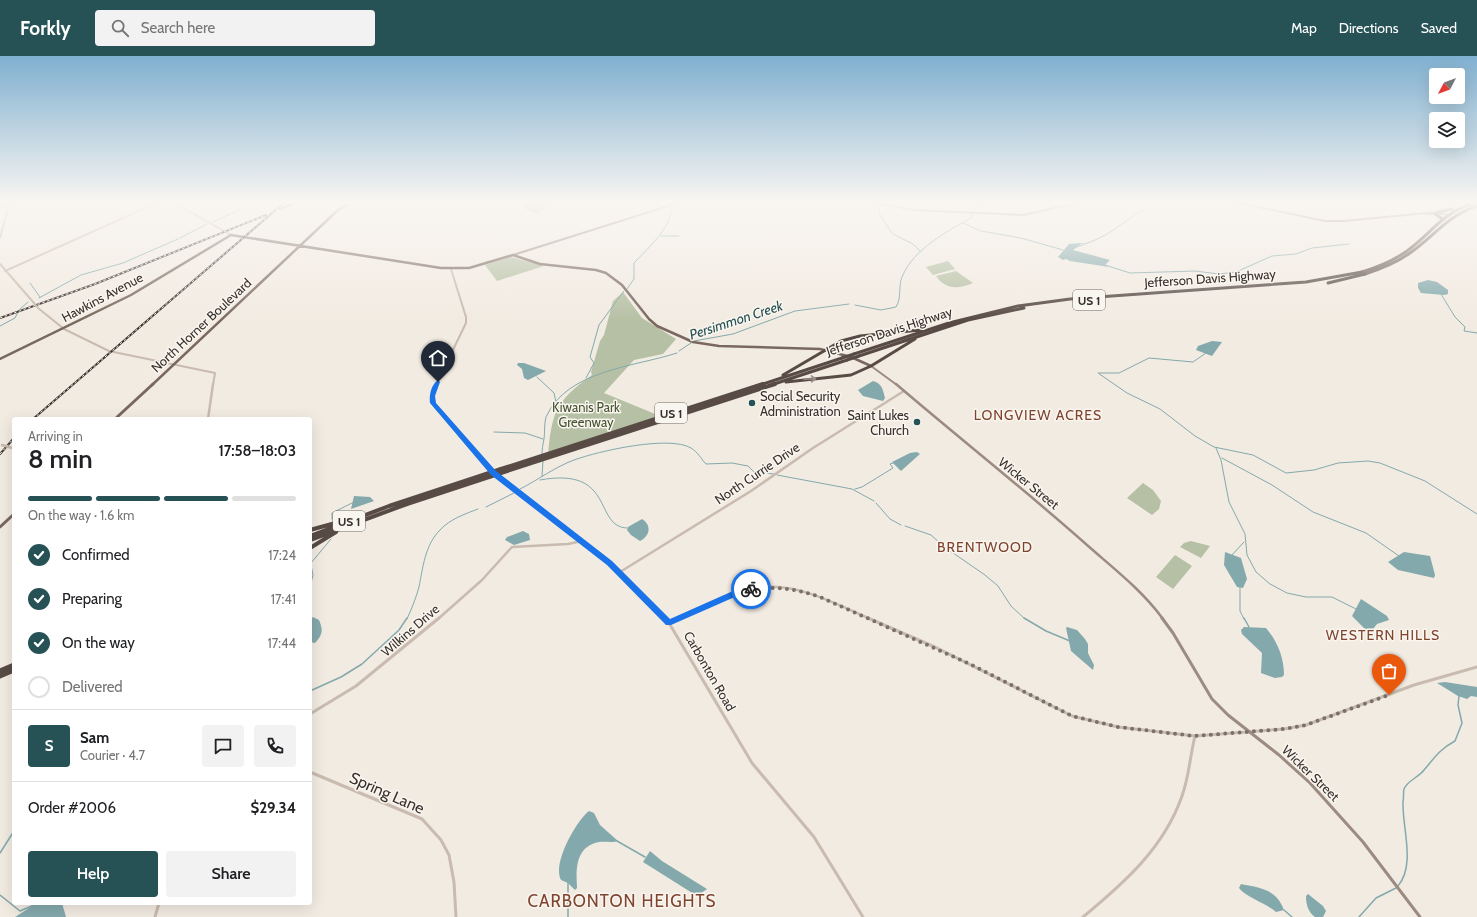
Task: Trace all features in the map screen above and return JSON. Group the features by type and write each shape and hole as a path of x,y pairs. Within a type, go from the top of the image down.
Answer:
{"highway":[{"name":"Jefferson Davis Highway","path":"312,535 389,506 949,323 1004,309 1053,301 1324,280 1363,273 1383,265 1407,251 1417,241"},
{"name":"Jefferson Davis Highway","path":"502,470 937,330 993,314 1041,305 1308,285 1340,280 1389,266 1407,256 1423,241"},
{"path":"762,384 785,374 825,350 850,338 910,332 949,323"},
{"path":"758,388 796,380 839,378 856,373 871,366 903,346 937,330"},
{"name":"Jefferson Davis Highway","path":"312,539 487,475"},
{"path":"312,529 389,506"},
{"path":"312,547 354,523"},
{"path":"0,670 12,665"},
{"path":"0,676 12,671"}],"main road":[{"name":"Hawkins Avenue","path":"0,359 131,295 221,241"},
{"path":"271,241 451,269 472,267 556,241"},
{"name":"North Horner Boulevard","path":"118,417 304,241"},
{"path":"504,253 506,255 505,258"},
{"name":"Wicker Street","path":"513,255 540,264 579,267 606,273 622,285 649,319 671,334 693,342 714,346 825,350 851,356 871,366 904,391 958,438 1052,514 1144,595 1173,633 1212,699 1228,715 1297,770 1342,817 1420,917"},
{"path":"0,527 12,516"}],"street":[{"path":"5,271 71,241"},
{"path":"0,264 34,304 64,329 114,353 215,373 208,417"},
{"name":"Carbonton Road","path":"451,269 466,317 466,323 434,389 432,396 433,403 494,473 620,572 669,623 752,763 809,831 863,917"},
{"name":"North Currie Drive","path":"620,572 751,491 802,455 904,391"},
{"path":"1,445 12,448"},
{"name":"Wilkins Drive","path":"312,713 335,702 372,675 488,576 512,547 568,544 582,541"},
{"path":"669,623 747,590 769,587 796,589 820,597 934,647 1072,716 1118,727 1194,736 1249,732 1306,725 1414,685 1477,667"},
{"path":"1084,917 1142,866 1159,844 1170,825 1182,794 1194,736"},
{"name":"Spring Lane","path":"312,773 422,820 434,831 446,849 454,878 456,917"},
{"path":"155,917 158,905"}],"green space":[{"path":"511,257 544,266 497,281 485,265"},
{"path":"948,261 955,269 933,275 926,267"},
{"path":"956,271 973,283 953,287 944,284 936,276"},
{"name":"Kiwanis Park Greenway","path":"623,292 642,318 676,339 663,354 634,360 604,393 665,418 548,455 554,417 558,408 570,392 592,375 591,372 600,341 604,335 613,301"},
{"path":"1143,483 1153,490 1161,501 1159,509 1152,515 1127,498"},
{"path":"1191,541 1210,546 1201,558 1180,547 1184,543"},
{"path":"1175,555 1192,566 1173,589 1156,577"}],"water":[{"path":"1080,243 1086,244 1081,244 1073,250 1110,260 1105,265 1109,267 1070,261 1066,259 1063,260 1058,257 1069,244"},
{"path":"1428,280 1437,282 1448,290 1448,294 1421,293 1418,288 1418,283"},
{"path":"1212,341 1222,342 1212,356 1196,350 1198,346"},
{"path":"518,363 524,363 546,371 528,380 524,378 522,369 517,365"},
{"path":"873,381 882,387 885,398 883,401 863,396 858,390"},
{"path":"917,452 920,454 901,471 892,462 910,453"},
{"path":"354,496 370,497 374,501 351,509"},
{"path":"642,519 647,524 648,533 640,541 631,535 627,530 628,527"},
{"path":"523,531 529,534 530,540 514,545 505,540 507,537"},
{"path":"1225,552 1241,558 1247,579 1243,588 1237,587 1224,565"},
{"path":"1404,552 1430,556 1435,575 1434,578 1398,570 1388,562"},
{"path":"1361,599 1387,616 1389,620 1377,624 1373,629 1365,629 1352,616"},
{"path":"313,617 319,620 322,629 320,637 315,643 312,642"},
{"path":"1067,627 1077,630 1085,639 1088,644 1088,653 1094,665 1093,670 1071,651"},
{"path":"1244,627 1266,628 1270,633 1277,644 1283,662 1284,675 1282,677 1275,678 1261,673 1262,653 1242,634 1241,630"},
{"path":"1445,682 1477,687 1477,697 1471,696 1467,699 1458,696 1437,683"},
{"path":"589,811 594,813 600,825 618,841 599,842 585,849 581,854 577,866 577,888 575,890 568,883 561,880 559,873 560,864 562,854 572,833"},
{"path":"650,851 662,861 707,889 697,896 643,862"},
{"path":"1241,884 1261,888 1272,894 1281,903 1284,910 1276,912 1242,892 1239,888"},
{"path":"1308,894 1323,906 1326,911 1323,917 1315,917 1311,913 1306,902 1306,896"},
{"path":"34,905 63,905 66,917 15,917"}],"waterway":[{"path":"39,298 81,275 123,263 173,241"},
{"path":"627,289 634,279 634,263 655,241"},
{"path":"907,241 913,244 920,252"},
{"name":"Persimmon Creek","path":"920,252 933,241"},
{"path":"1032,241 1063,250"},
{"path":"1074,248 1093,241"},
{"path":"1105,265 1130,273 1195,271 1219,274 1236,272 1272,256 1296,254 1312,248 1349,244"},
{"name":"Persimmon Creek","path":"855,305 881,310 896,307 899,300 902,277 907,267 920,252"},
{"path":"30,283 40,297"},
{"path":"586,378 594,363 590,357 599,325 624,291"},
{"path":"1441,294 1455,317 1465,327 1464,331 1477,333"},
{"path":"0,326 15,318 19,310 28,302"},
{"name":"Persimmon Creek","path":"694,341 733,334 795,311 849,304"},
{"name":"Persimmon Creek","path":"679,351 691,343"},
{"name":"Persimmon Creek","path":"556,401 569,389 585,380 622,367 677,353"},
{"path":"1099,373 1119,373 1149,358 1193,362 1206,353"},
{"path":"1098,373 1127,393 1160,409 1195,436 1214,447 1253,455 1286,473 1314,470 1338,463 1368,461 1380,463 1425,481 1477,514"},
{"path":"537,377 554,393 556,401"},
{"path":"542,454 546,417 556,401"},
{"path":"494,432 525,433 543,439"},
{"path":"520,489 560,466 585,456 634,446 667,443 681,444 691,448 706,464 732,463 748,466 754,472 774,474"},
{"path":"1216,448 1221,460 1229,502 1245,534 1247,555 1256,572 1270,584 1287,593 1306,597 1332,597 1356,609"},
{"path":"1222,458 1272,485 1313,512 1366,533 1399,556"},
{"path":"542,476 543,461"},
{"path":"855,489 862,487 893,468 890,464 893,463"},
{"path":"777,475 852,489 874,501"},
{"path":"540,480 564,478 581,481 592,489 599,498 610,518 617,525 627,528"},
{"path":"486,507 514,493"},
{"path":"332,519 332,513 354,502"},
{"path":"876,503 890,519 901,525"},
{"path":"407,619 418,591 423,564 431,542 444,526 453,520 478,509"},
{"path":"905,526 931,535 943,546 985,575 998,586 1011,606 1025,619"},
{"path":"312,562 331,539"},
{"path":"1232,555 1244,542"},
{"path":"312,570 312,579"},
{"path":"1240,587 1240,611 1244,619"},
{"path":"312,690 341,677 362,664 399,630 407,618"},
{"path":"1024,618 1046,631 1070,641"},
{"path":"1244,618 1249,627"},
{"path":"1398,886 1406,868 1407,857 1403,812 1404,789 1442,750 1455,741 1462,723 1458,705 1459,696"},
{"path":"0,853 12,834"},
{"path":"617,841 645,857"},
{"path":"568,882 568,917"},
{"path":"1359,917 1376,898 1396,888"},
{"path":"0,895 12,905"},
{"path":"12,905 20,911 34,905"},
{"path":"1284,910 1292,917"}],"railway":[{"path":"0,318 95,284 201,241"},
{"path":"35,417 239,241"},
{"path":"0,454 12,440"}],"way so far":[{"path":"751,589 769,587 796,589 820,597 934,647 1072,716 1118,727 1194,736 1284,729 1306,725 1389,695"}],"place":[{"name":"Social Security Administration","path":"752,403"},
{"name":"Saint Lukes Church","path":"917,422"}],"district":[{"name":"LONGVIEW ACRES","path":"1038,415"},
{"name":"BRENTWOOD","path":"985,547"},
{"name":"WESTERN HILLS","path":"1383,635"},
{"name":"CARBONTON HEIGHTS","path":"622,901"}],"route":[{"path":"438,382 432,396 433,403 494,473 610,563 669,623 736,593 751,589"}]}
